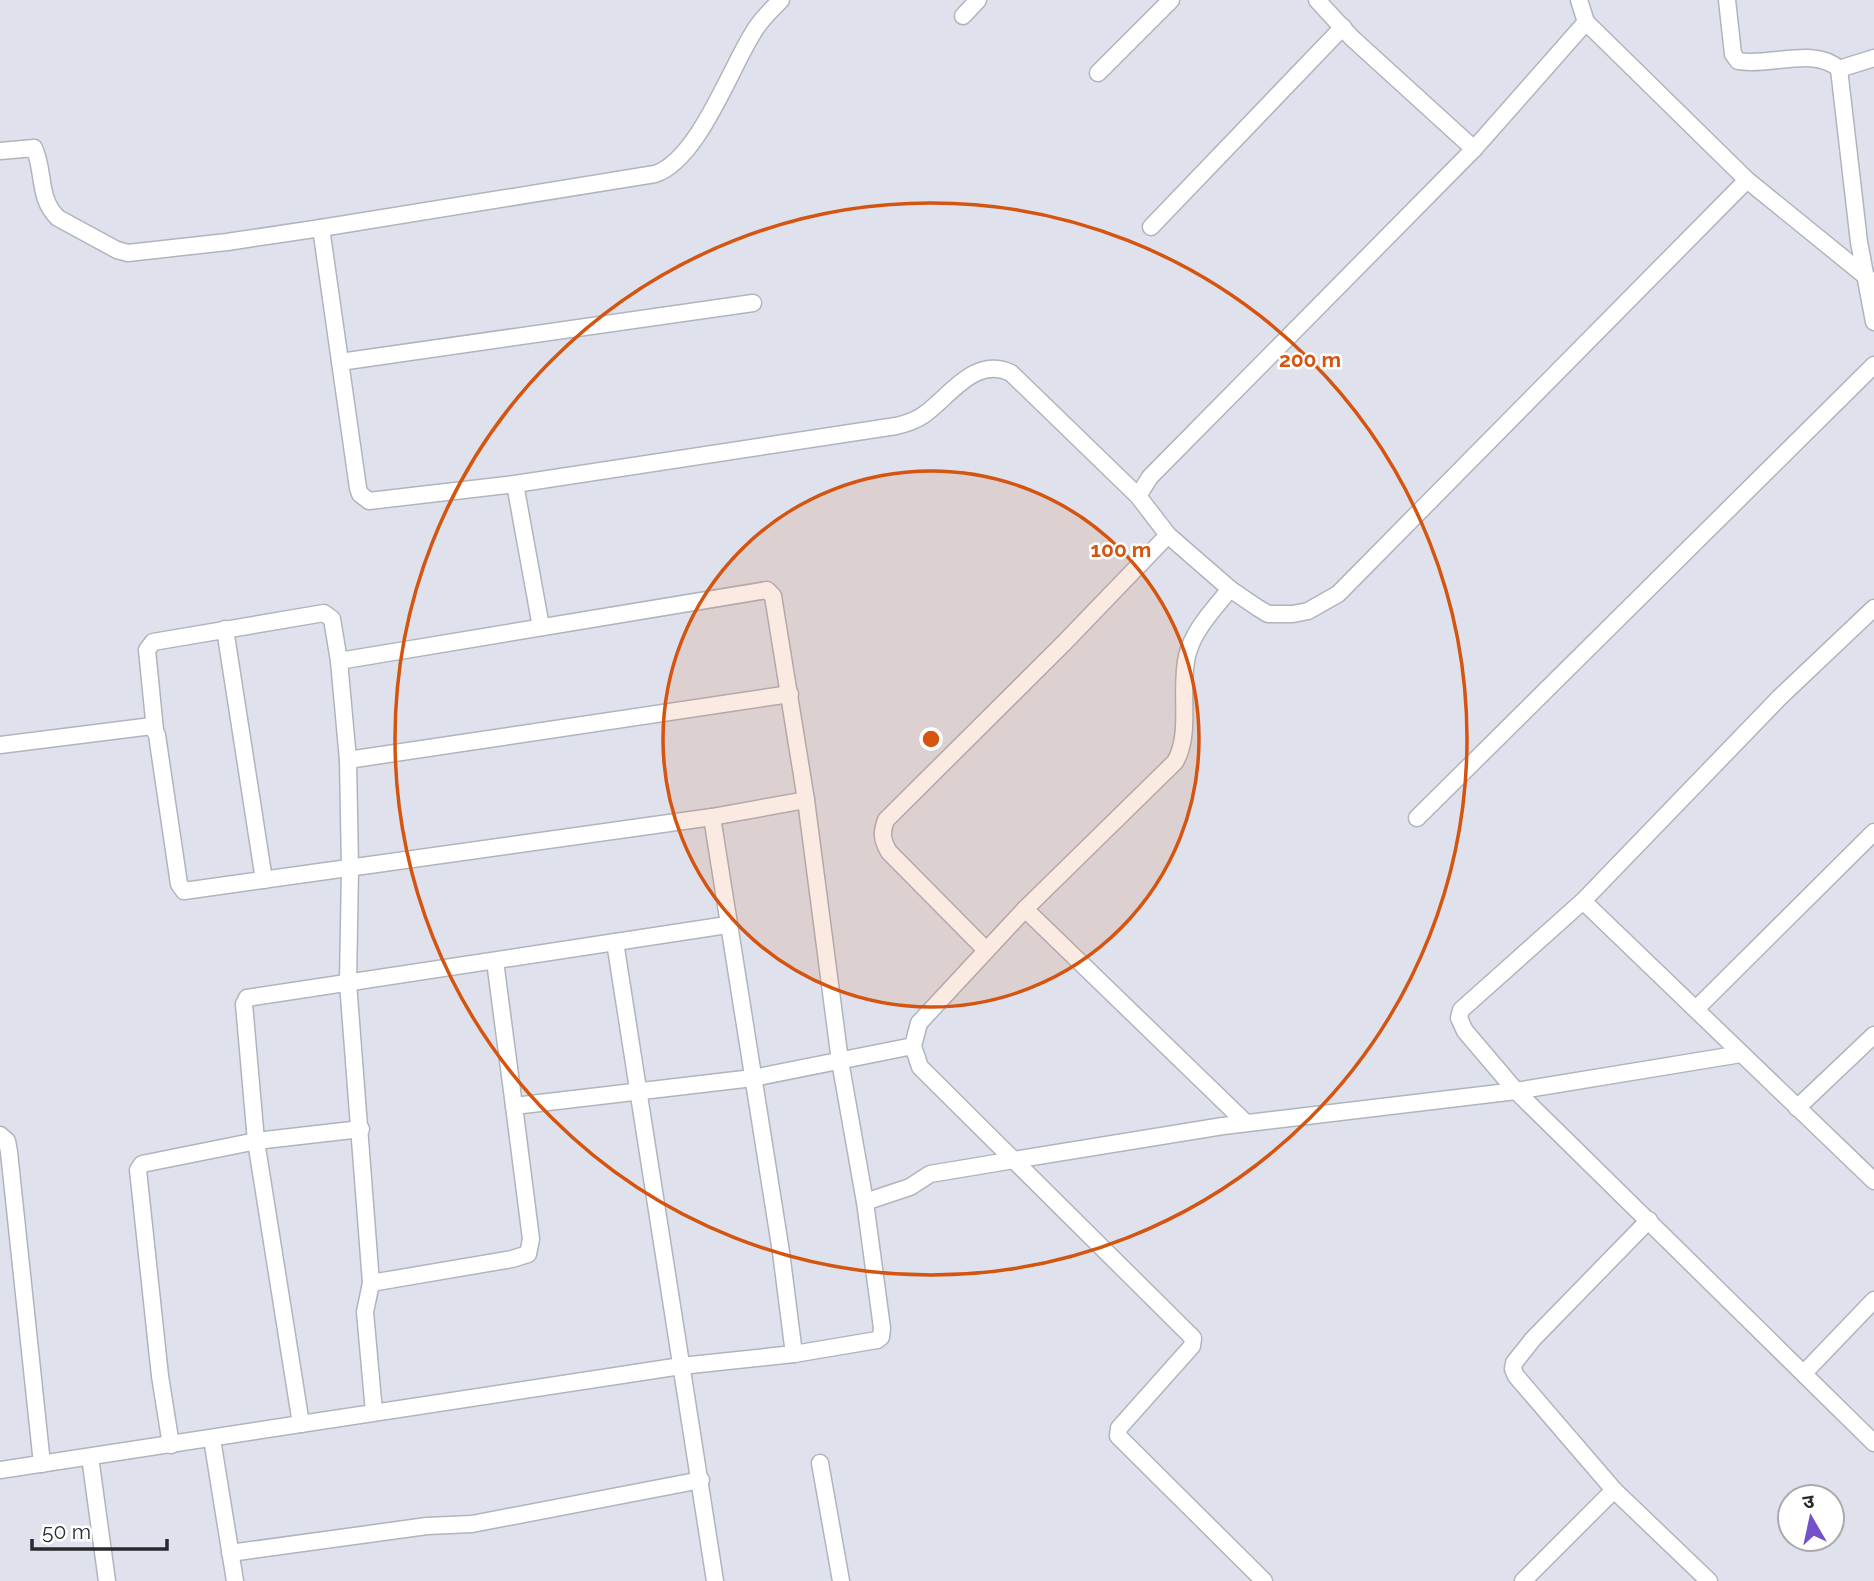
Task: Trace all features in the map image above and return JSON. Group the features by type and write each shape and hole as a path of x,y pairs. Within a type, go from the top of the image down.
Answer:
{"street":[{"path":"0,151 34,148 43,194 51,212 124,253 227,243 663,171 699,134 754,30 781,0"},
{"path":"963,16 978,0"},
{"path":"1098,73 1171,0"},
{"path":"1317,0 1474,149"},
{"path":"1579,0 1586,22 1747,180 1870,278"},
{"path":"1727,0 1733,54 1738,61 1815,58 1832,61 1839,69 1858,242 1870,278 1874,321"},
{"path":"1138,496 1150,477 1474,149 1586,22"},
{"path":"1151,227 1343,27"},
{"path":"1839,69 1874,58"},
{"path":"321,228 358,488 364,499 369,501 515,484 896,426 921,417 979,370 994,367 1011,373 1138,496 1168,535 1230,589 1268,614 1278,615 1308,611 1338,594 1747,180"},
{"path":"340,362 753,303"},
{"path":"1417,818 1874,365"},
{"path":"515,484 541,627"},
{"path":"986,950 889,852 884,843 883,827 1168,535"},
{"path":"1230,589 1198,629 1186,657 1182,746 1175,762 986,950 919,1023 913,1046 920,1067 1193,1338 1192,1346 1119,1428 1118,1436 1265,1581"},
{"path":"0,1470 681,1366 794,1354 877,1340 881,1337 865,1202 840,1061 806,800 773,596 767,590 339,661"},
{"path":"1874,608 1780,696 1583,901 1461,1010 1459,1018 1465,1031 1516,1091 1874,1443"},
{"path":"374,1412 365,1312 371,1283 348,984 350,868 348,760 339,661 332,619 326,613 225,629 148,645 155,730 180,888 184,891 350,868 712,817 806,800"},
{"path":"225,629 264,880"},
{"path":"348,760 790,694"},
{"path":"0,745 148,726 155,730"},
{"path":"712,817 794,1354"},
{"path":"1696,1009 1874,832"},
{"path":"1583,901 1874,1181"},
{"path":"1025,909 1246,1123"},
{"path":"301,1424 256,1141 245,1001 250,996 348,984 727,925"},
{"path":"615,942 715,1581"},
{"path":"371,1283 499,1262 528,1254 531,1239 495,961"},
{"path":"1797,1108 1874,1035"},
{"path":"514,1106 753,1078 913,1046"},
{"path":"865,1202 910,1187 930,1174 1246,1123 1516,1091 1741,1054"},
{"path":"171,1445 160,1376 138,1170 142,1164 256,1141 360,1129"},
{"path":"0,1135 7,1141 9,1152 42,1464"},
{"path":"1649,1220 1533,1339 1513,1366 1516,1376 1614,1490 1709,1581"},
{"path":"1804,1373 1874,1300"},
{"path":"212,1439 235,1581"},
{"path":"90,1457 107,1581"},
{"path":"820,1463 841,1581"},
{"path":"230,1553 427,1526 472,1524 701,1480"},
{"path":"1523,1581 1614,1490"}]}
